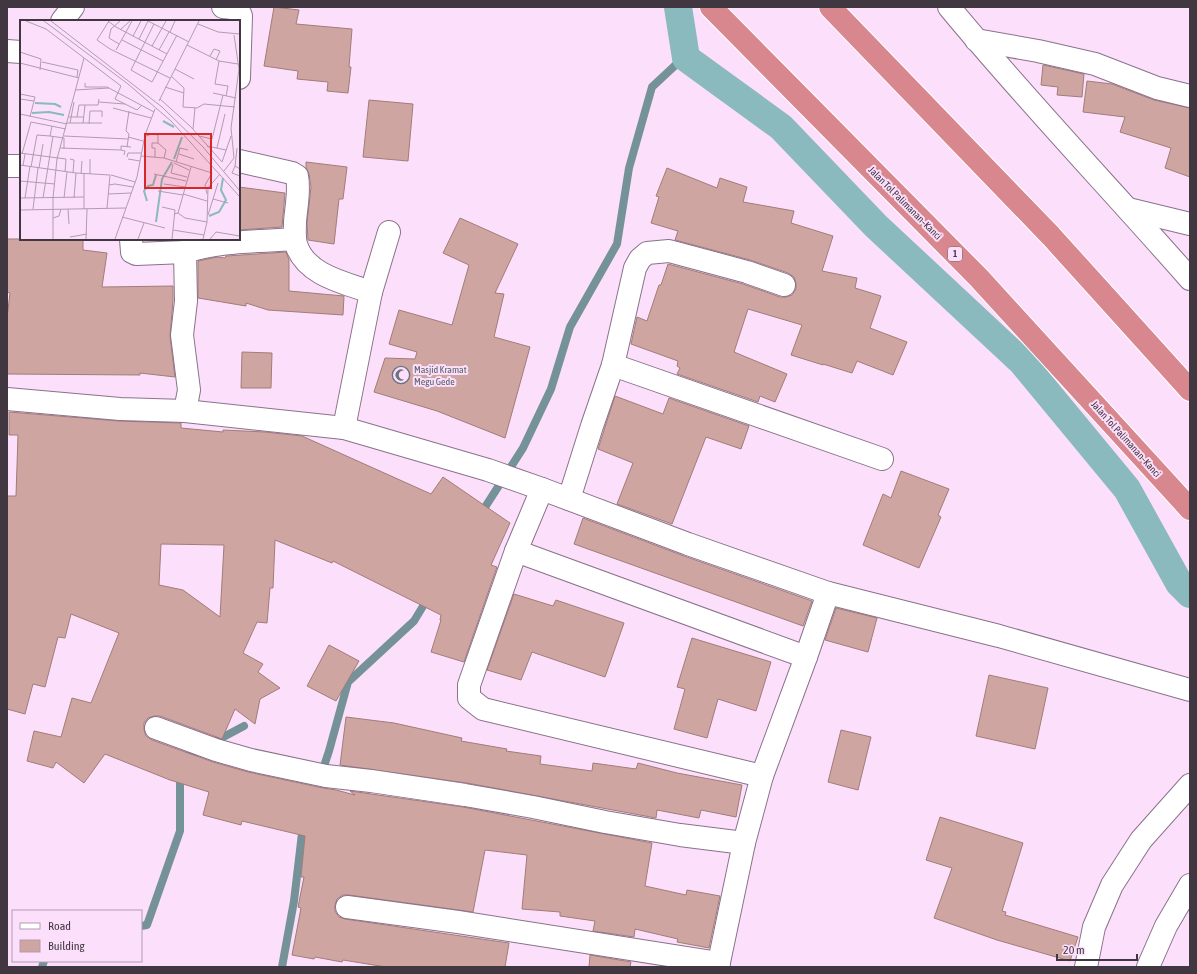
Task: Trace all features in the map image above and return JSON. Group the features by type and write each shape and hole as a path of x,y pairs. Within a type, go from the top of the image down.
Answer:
{"highway":[{"name":"Jalan Tol Palimanan–Kanci","path":"711,7 979,278 1190,509"},
{"path":"830,7 1051,236 1190,390"}],"street":[{"path":"63,20 74,7"},
{"path":"223,7 240,11 240,47"},
{"path":"949,7 998,66 1190,279"},
{"path":"976,40 1038,50 1095,64 1157,88 1190,96"},
{"path":"7,51 20,52"},
{"path":"240,161 292,173 297,176 298,187 295,239 301,256 317,270 329,277 371,292"},
{"path":"7,166 20,166"},
{"path":"1128,209 1190,224"},
{"path":"344,428 371,292 389,232"},
{"path":"131,240 132,252 136,254 185,252 223,243 295,239"},
{"path":"569,499 613,365 635,268 640,259 647,253 669,251 747,272 784,285"},
{"path":"185,252 186,300 182,328 189,390 185,411"},
{"path":"613,365 882,459"},
{"path":"7,399 120,409 185,411 344,428 516,479 688,544 828,593 999,636 1190,690"},
{"path":"542,489 516,551 469,685 469,698 483,709 762,776"},
{"path":"516,551 806,657"},
{"path":"347,907 458,922 718,965 744,843 762,776 828,593"},
{"path":"156,728 216,750 294,770 326,776 465,795 534,807 620,825 680,835 744,843"},
{"path":"1086,967 1094,927 1112,885 1141,840 1190,785"},
{"path":"1148,967 1166,926 1190,885"}],"building":[{"path":"274,7 299,10 296,24 352,29 349,67 351,67 348,93 327,91 328,82 297,79 298,71 264,66"},
{"path":"1043,65 1084,74 1082,97 1057,95 1058,87 1041,85"},
{"path":"1087,81 1112,84 1154,100 1190,108 1190,177 1165,168 1171,148 1120,132 1125,117 1083,112"},
{"path":"369,100 413,104 408,161 363,157"},
{"path":"306,162 347,167 343,199 339,199 334,244 308,240 307,223 311,187"},
{"path":"667,168 717,188 720,178 747,187 743,202 794,211 791,223 833,236 822,271 857,278 855,288 881,296 870,328 907,342 893,375 857,361 852,373 791,355 802,325 748,309 734,352 787,374 775,402 760,396 758,402 677,374 680,368 677,366 678,361 631,344 637,317 647,321 668,264 743,284 780,297 792,295 796,289 794,277 788,273 750,260 675,240 678,231 651,223 659,197 656,196"},
{"path":"240,187 285,193 282,227 240,230"},
{"path":"460,218 518,244 495,293 504,294 494,337 530,347 505,438 437,411 374,392 385,358 415,359 417,352 389,344 399,310 452,325 469,265 443,253"},
{"path":"7,239 83,240 83,250 107,253 102,287 173,286 170,336 175,377 140,373 140,375 7,374 7,318 10,293 7,292"},
{"path":"286,252 289,260 289,291 344,296 343,315 268,310 246,303 246,306 198,298 198,261 217,257 225,258 226,256"},
{"path":"242,352 272,353 271,388 241,388"},
{"path":"615,396 663,414 669,398 749,426 741,449 706,437 672,524 617,504 633,463 598,449"},
{"path":"9,412 119,421 181,423 181,428 223,432 223,430 265,432 302,436 431,494 443,477 510,523 491,565 497,567 464,662 431,652 441,620 441,615 333,561 332,563 275,540 273,588 270,588 267,623 257,622 243,653 263,664 258,672 280,688 260,699 255,724 235,709 222,739 160,716 148,718 144,723 146,736 152,740 213,762 248,772 355,795 350,791 463,807 652,843 645,886 686,895 687,890 720,896 709,948 677,942 678,939 635,929 634,937 593,931 595,921 560,916 560,912 522,909 527,855 485,850 473,912 349,895 343,895 337,899 335,911 339,917 345,919 509,943 505,967 386,967 343,960 342,962 315,957 314,959 292,955 301,908 298,907 304,877 301,877 305,836 242,821 241,825 203,815 209,792 170,780 105,754 84,783 56,762 53,768 27,761 34,731 61,737 72,698 91,703 119,633 71,614 65,638 58,637 45,687 33,684 25,714 7,709 7,496 16,496 18,435 9,435","holes":["161,544 224,545 220,617 183,590 159,585"]},
{"path":"901,471 949,489 938,515 941,517 919,568 863,545 883,494 891,498"},
{"path":"583,518 684,556 812,601 803,626 574,544"},
{"path":"514,594 553,606 556,600 624,623 605,677 532,652 521,680 487,670"},
{"path":"836,608 877,618 868,652 825,640"},
{"path":"692,638 771,662 756,711 718,699 707,738 674,729 685,689 677,687"},
{"path":"329,645 359,661 336,701 307,686"},
{"path":"989,675 1048,688 1035,749 976,736"},
{"path":"346,717 394,723 462,738 461,741 507,749 506,751 541,756 540,764 592,771 593,763 636,769 638,763 677,773 742,785 736,817 701,810 699,818 657,810 656,818 467,783 340,765"},
{"path":"841,730 871,737 858,790 828,782"},
{"path":"940,817 1023,843 1002,911 1006,912 1005,915 1078,937 1070,961 997,940 934,918 952,868 926,860"},
{"path":"590,955 631,962 630,967 589,967"}],"waterway":[{"path":"480,515 523,448 551,389 570,327 617,244 629,168 652,87 682,59 672,7"},
{"path":"678,7 686,58 781,127 876,226 1022,362 1127,489 1179,583 1190,594"},
{"path":"321,775 348,682 414,621 428,598"},
{"path":"182,759 244,726"},
{"path":"142,926 147,925 180,831 180,773"},
{"path":"282,967 294,901 303,825"},
{"path":"42,967 44,962"}],"place":[{"name":"Masjid Kramat Megu Gede","path":"401,375"}]}
